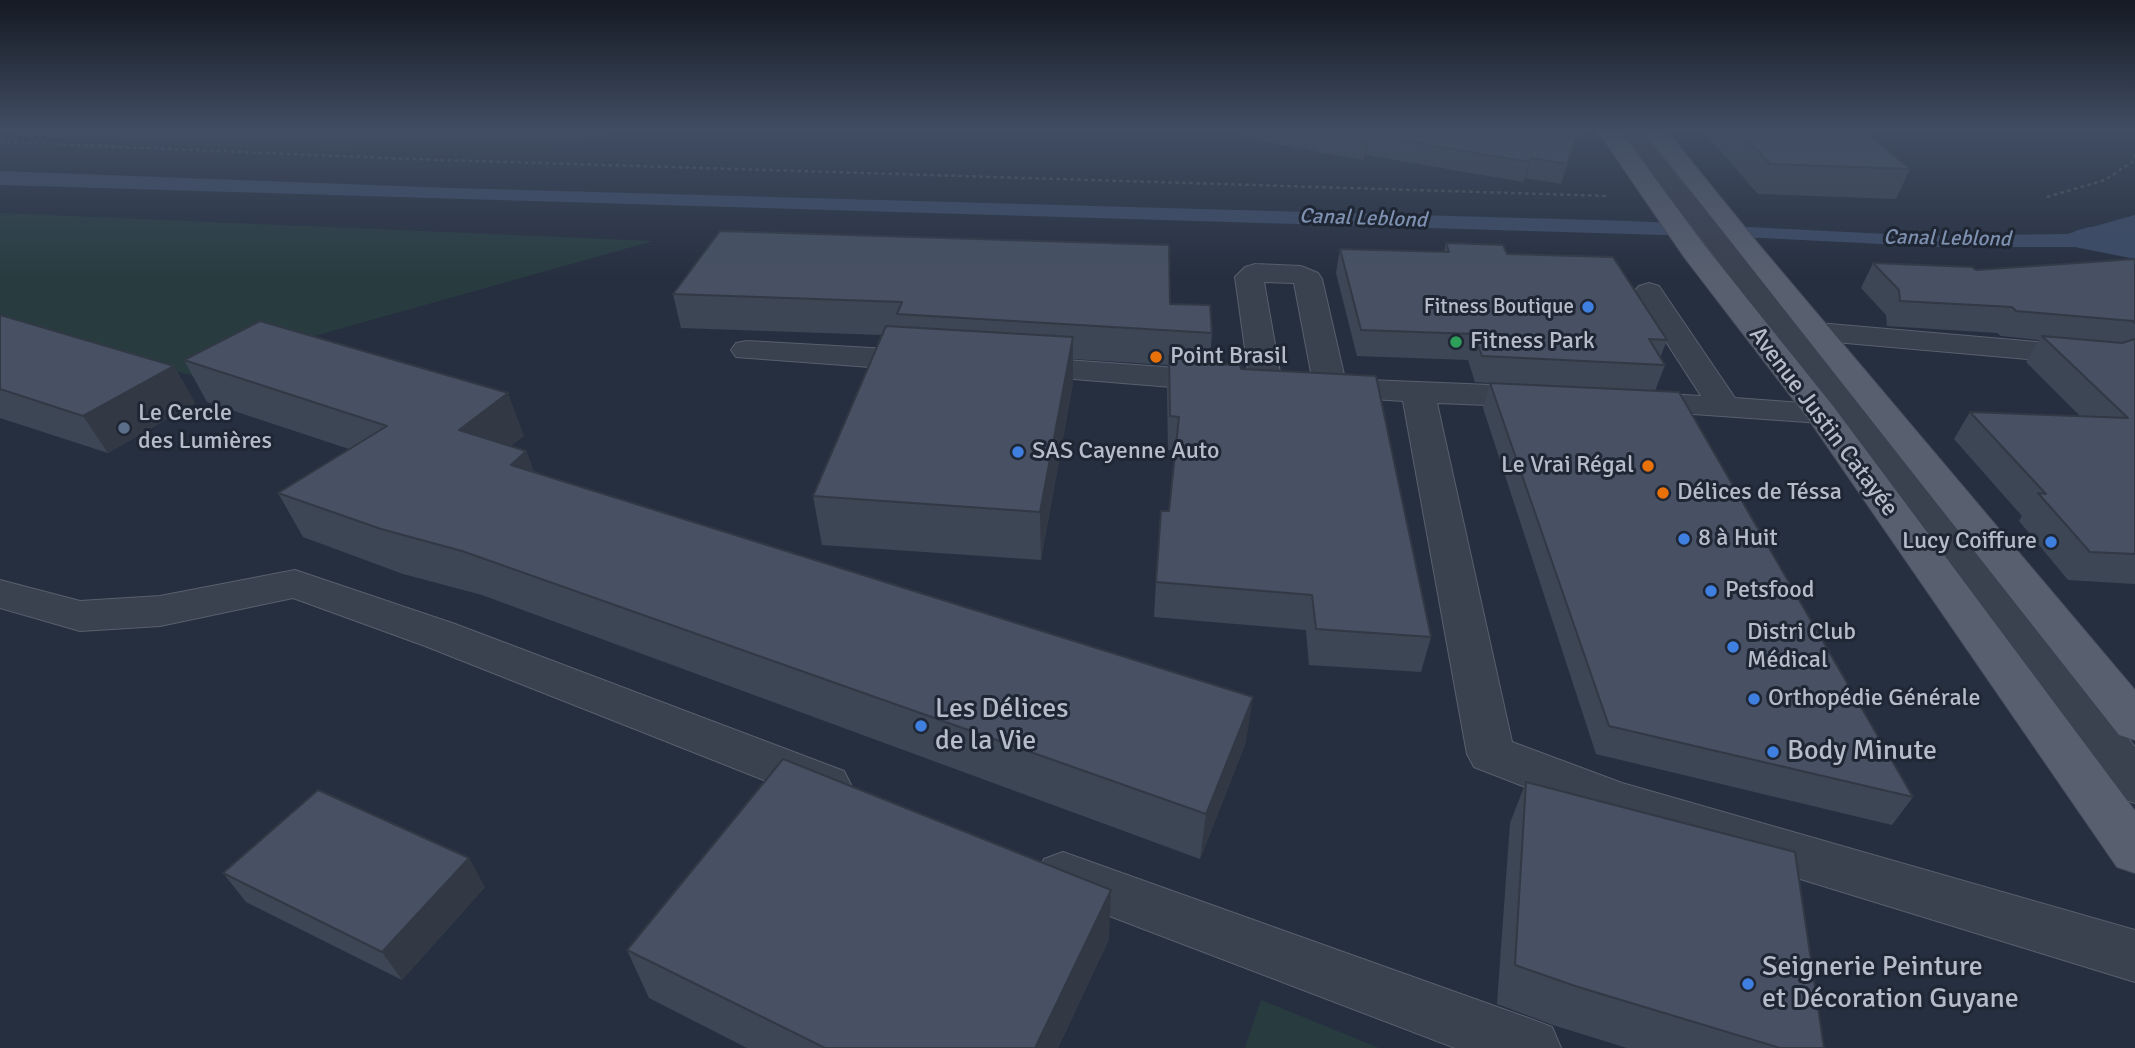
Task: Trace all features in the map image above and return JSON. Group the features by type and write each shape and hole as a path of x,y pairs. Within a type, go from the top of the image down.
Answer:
{"main road":[{"name":"Avenue Justin Catayée","path":"1642,179 1659,203 1818,332 2135,722"},
{"name":"Avenue Justin Catayée","path":"1684,179 1722,252 1821,413 2135,851"}],"lane":[{"path":"1675,179 1699,204"},
{"path":"1722,252 1833,387 2135,783"},
{"path":"1266,384 1249,277 1255,272 1301,275 1308,279 1330,388"},
{"path":"1649,292 1724,406"},
{"path":"1818,332 2105,356"},
{"path":"747,350 954,363"},
{"path":"995,366 1330,388 1821,413"},
{"path":"1418,391 1491,754 1615,802 2135,956"},
{"path":"0,594 80,616 160,611 295,584 440,635 868,802"},
{"path":"1023,861 1531,1048"}],"path":[{"path":"1045,179 1590,196"},
{"path":"2047,197 2107,179"}],"green space":[{"path":"0,213 653,241 289,343 210,381 0,317"},
{"path":"1261,1000 1379,1048 1245,1048"}],"water":[{"name":"Canal Leblond","path":"0,179 210,179 1630,221 1926,236 2067,234 2135,215 2135,235 2103,247 1942,247 1762,238 0,185"}],"building":[{"path":"720,231 1169,245 1170,304 1210,305 1212,333 897,314 902,302 673,294"},
{"path":"1446,243 1503,245 1507,254 1613,257 1667,340 1649,339 1665,365 1482,356 1474,334 1361,330 1340,249 1449,252"},
{"path":"2135,259 2135,323 2016,311 2012,307 1900,301 1899,290 1873,263 1972,267 1976,270"},
{"path":"0,315 174,366 83,416 0,389"},
{"path":"260,321 508,393 459,430 526,451 511,465 1253,697 1206,814 462,551 381,529 278,493 387,426 184,360"},
{"path":"886,326 1073,337 1040,512 813,496"},
{"path":"2042,336 2122,343 2135,339 2135,554 2090,552 2038,493 2046,494 1970,412 2128,418"},
{"path":"1169,356 1213,359 1214,364 1240,365 1241,369 1376,376 1431,637 1316,629 1312,595 1156,582 1161,511 1169,511 1179,417 1170,416"},
{"path":"1490,383 1679,392 1913,797 1609,726"},
{"path":"783,759 1111,890 1035,1048 825,1048 627,950"},
{"path":"1526,782 1795,852 1824,1048 1780,1048 1575,986 1515,965"},
{"path":"318,790 469,858 382,952 223,873"}],"waterway":[{"path":"2089,239 2135,247"}],"place":[{"name":"Fitness Boutique","path":"1588,307"},
{"name":"Fitness Park","path":"1456,342"},
{"name":"Point Brasil","path":"1156,357"},
{"name":"Le Cercle des Lumières","path":"124,428"},
{"name":"SAS Cayenne Auto","path":"1018,452"},
{"name":"Le Vrai Régal","path":"1648,466"},
{"name":"Délices de Téssa","path":"1663,493"},
{"name":"8 à Huit","path":"1684,539"},
{"name":"Lucy Coiffure","path":"2051,542"},
{"name":"Petsfood","path":"1711,591"},
{"name":"Distri Club Médical","path":"1733,647"},
{"name":"Orthopédie Générale","path":"1754,699"},
{"name":"Les Délices de la Vie","path":"921,726"},
{"name":"Body Minute","path":"1773,752"},
{"name":"Seignerie Peinture et Décoration Guyane","path":"1748,984"}]}
